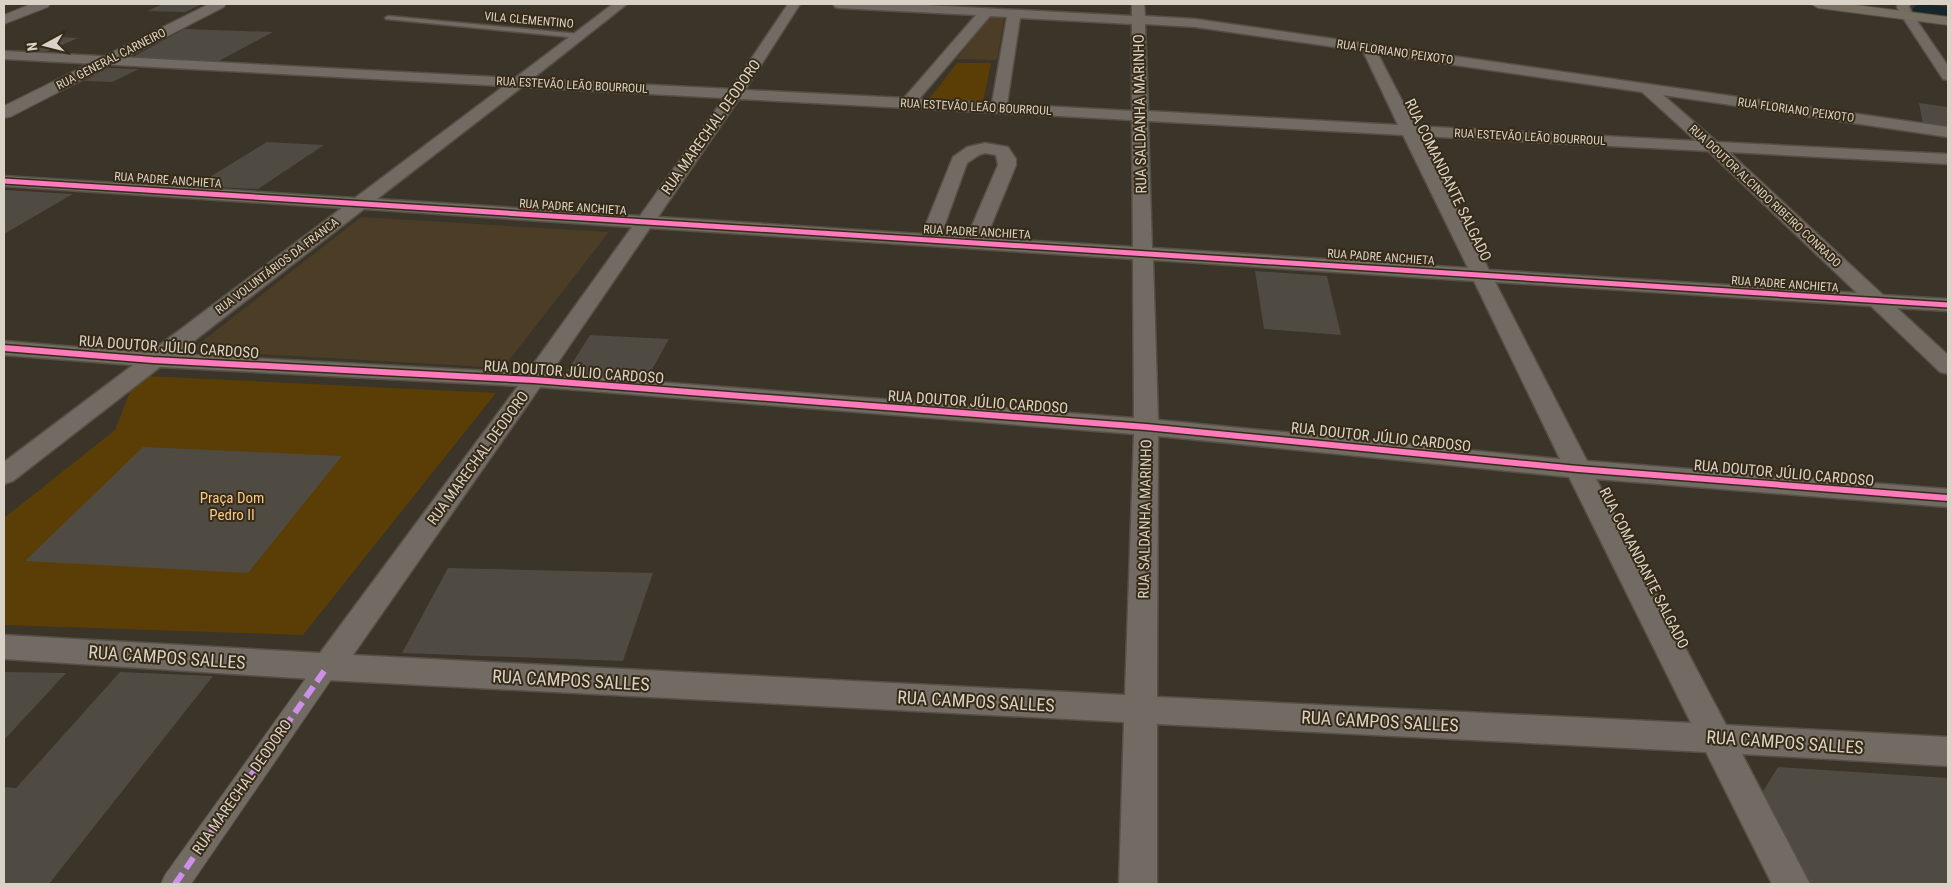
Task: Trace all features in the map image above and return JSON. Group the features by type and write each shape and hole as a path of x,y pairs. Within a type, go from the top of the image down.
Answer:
{"main road":[{"path":"1818,4 1948,9"},
{"path":"1907,8 1948,21"}],"street":[{"path":"4,20 43,4"},
{"name":"RUA GENERAL CARNEIRO","path":"4,114 219,4"},
{"name":"RUA VOLUNTÁRIOS DA FRANCA","path":"4,474 622,4"},
{"name":"RUA MARECHAL DEODORO","path":"175,884 327,667 534,380 735,94 794,4"},
{"name":"RUA FLORIANO PEIXOTO","path":"839,4 1014,12 1138,11 1195,23 1948,132"},
{"path":"1907,8 1948,76"},
{"path":"908,103 987,11"},
{"name":"RUA SALDANHA MARINHO","path":"1138,11 1146,427 1138,884"},
{"path":"998,108 1014,12"},
{"name":"RUA COMANDANTE SALGADO","path":"1368,48 1578,469 1791,884"},
{"name":"RUA ESTEVÃO LEÃO BOURROUL","path":"4,56 1948,159"},
{"name":"RUA DOUTOR ALCINDO RIBEIRO CONRADO","path":"1646,88 1712,146 1948,367"},
{"path":"929,240 959,161 973,151 985,148 1002,152 1007,159 1007,165 974,243"},
{"name":"RUA PADRE ANCHIETA","path":"4,181 1948,305"},
{"name":"RUA DOUTOR JÚLIO CARDOSO","path":"4,348 153,360 534,380 1146,427 1578,469 1948,498"},
{"name":"RUA CAMPOS SALLES","path":"4,647 327,667 1142,710 1717,737 1948,752"}],"lane":[{"name":"VILA CLEMENTINO","path":"388,18 579,36"}],"shaded area":[{"path":"986,17 1004,18 997,60 957,59"},
{"path":"361,217 609,232 503,368 191,350"}],"green space":[{"path":"957,63 991,63 983,102 928,100"},
{"name":"Praça Dom Pedro II","path":"147,376 496,393 303,635 4,625 4,518 115,430 132,387"}],"building":[{"path":"163,4 200,5 185,12 147,11"},
{"path":"184,29 273,32 217,62 131,58"},
{"path":"61,37 78,38 46,52 28,51"},
{"path":"108,68 139,69 112,82 84,81"},
{"path":"1919,103 1948,107 1948,128 1923,124"},
{"path":"267,142 324,145 258,189 195,186"},
{"path":"4,190 73,194 4,234"},
{"path":"1255,271 1327,276 1341,335 1264,329"},
{"path":"590,335 669,339 645,382 564,376"},
{"path":"143,447 342,456 248,573 25,561"},
{"path":"448,568 653,573 623,661 402,653"},
{"path":"4,672 66,673 4,740"},
{"path":"120,672 213,676 49,884 4,884 4,787 16,788"},
{"path":"1778,767 1948,778 1948,884 1809,884 1762,793"}],"waterway":[{"path":"1924,12 1948,15"}],"marked path":[{"path":"175,884 327,667"}],"cycle path":[{"path":"4,181 1948,305"},
{"path":"4,348 153,360 534,380 1146,427 1578,469 1948,498"}]}
